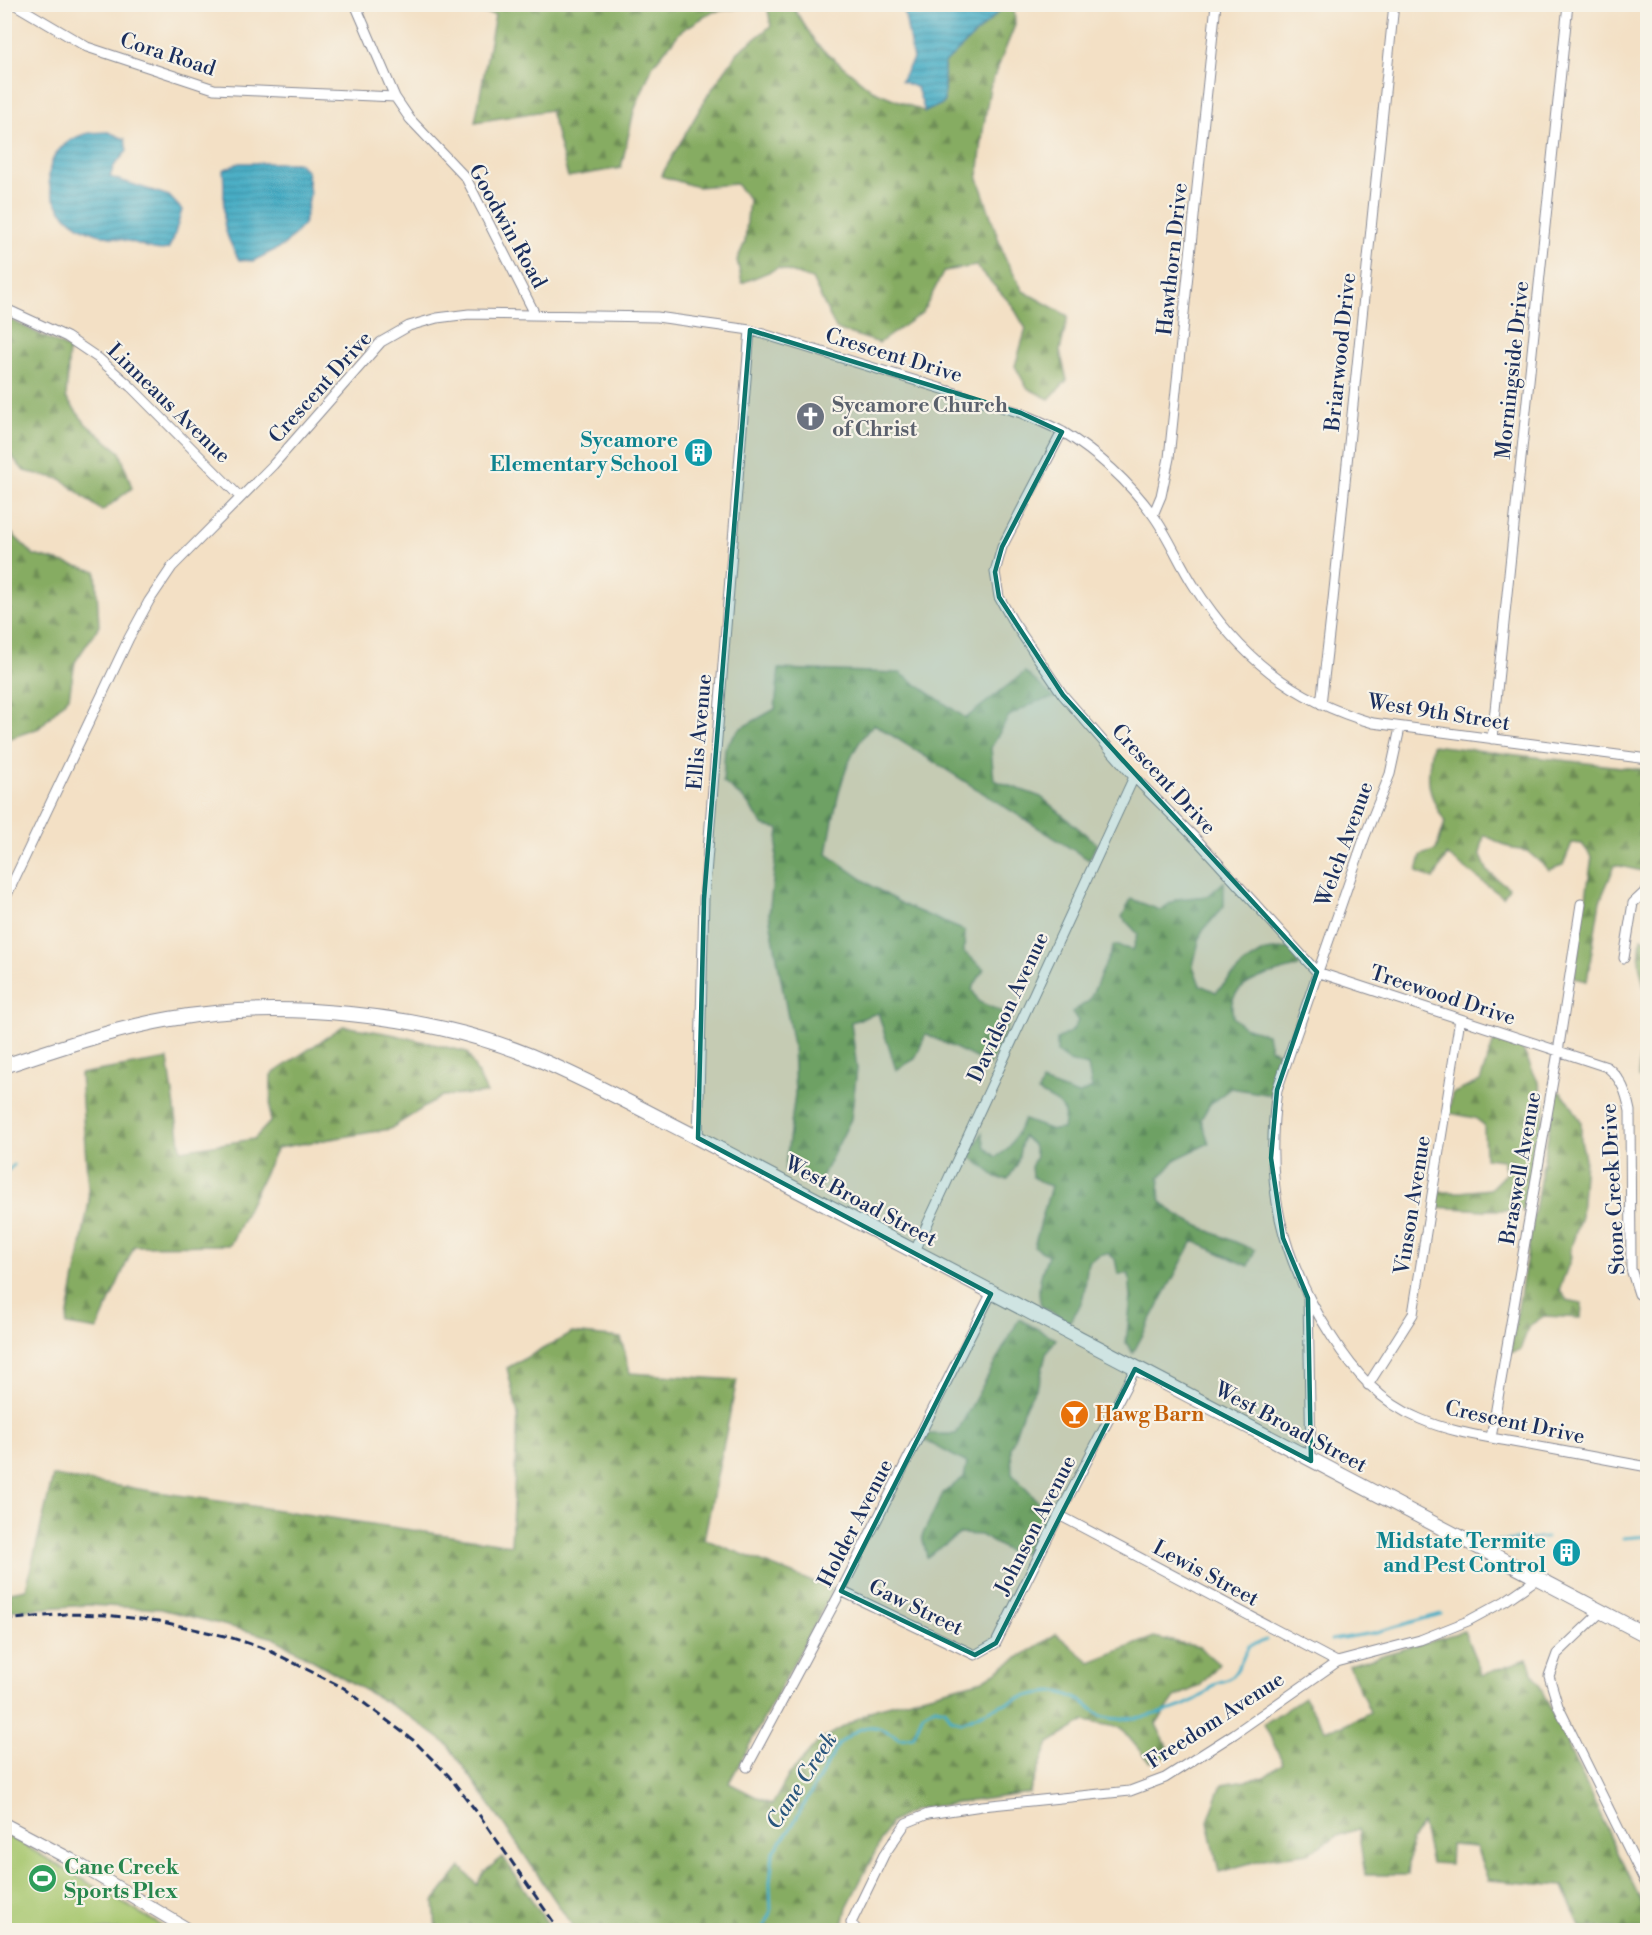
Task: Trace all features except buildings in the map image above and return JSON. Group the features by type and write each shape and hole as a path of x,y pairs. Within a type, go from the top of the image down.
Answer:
{"main road":[{"name":"West Broad Street","path":"4,1066 107,1032 172,1018 242,1011 305,1010 366,1016 427,1025 479,1038 530,1056 582,1079 698,1138 1136,1370 1647,1636"}],"street":[{"name":"Cora Road","path":"14,4 87,47 214,89 395,97"},
{"name":"Goodwin Road","path":"355,4 395,97 410,119 466,178 535,314"},
{"name":"Hawthorn Drive","path":"1153,515 1161,496 1169,458 1216,4"},
{"name":"Briarwood Drive","path":"1321,704 1334,600 1394,4"},
{"name":"Morningside Drive","path":"1492,739 1568,4"},
{"name":"Linneaus Avenue","path":"4,308 67,337 98,358 131,387 240,497"},
{"name":"Crescent Drive","path":"4,901 72,756 149,601 172,567 273,465 381,342 410,327 437,318 469,314 535,314 657,317 750,330 1022,413 1062,432 1002,547 995,572 999,597 1063,695 1134,777 1198,841 1317,972 1277,1090 1272,1124 1271,1158 1283,1238 1308,1298 1345,1358 1368,1385 1394,1405 1420,1419 1458,1432 1647,1467"},
{"name":"Ellis Avenue","path":"698,1138 704,899 750,330"},
{"name":"West 9th Street","path":"1062,432 1104,462 1153,515 1193,585 1223,629 1249,655 1283,683 1321,704 1373,723 1647,759"},
{"name":"Welch Avenue","path":"1317,972 1390,774 1400,728"},
{"name":"Davidson Avenue","path":"914,1253 1134,777"},
{"path":"1624,958 1633,903 1647,889"},
{"name":"Braswell Avenue","path":"1491,1438 1558,1052 1581,904"},
{"name":"Treewood Drive","path":"1317,972 1558,1052"},
{"name":"Vinson Avenue","path":"1368,1385 1413,1314 1460,1018"},
{"name":"Stone Creek Drive","path":"1558,1052 1607,1068 1618,1075 1626,1093 1630,1111 1631,1269 1639,1294"},
{"name":"Holder Avenue","path":"747,1767 842,1591 991,1293"},
{"path":"1308,1298 1311,1461"},
{"name":"Johnson Avenue","path":"975,1655 996,1643 1059,1515 1136,1370"},
{"name":"Lewis Street","path":"1059,1515 1336,1662"},
{"name":"Freedom Avenue","path":"857,1930 851,1923 884,1855 906,1823 928,1814 982,1806 1130,1791 1165,1778 1234,1734 1336,1662 1420,1640 1468,1621 1505,1601 1537,1579"},
{"name":"Gaw Street","path":"842,1591 975,1655"},
{"path":"1601,1611 1557,1654 1548,1676 1558,1706 1647,1888"},
{"path":"4,1824 70,1859 189,1930"}],"highlighted area":[{"path":"750,330 1021,413 1062,432 1002,547 995,572 999,597 1063,695 1317,972 1277,1090 1271,1158 1283,1238 1308,1298 1311,1461 1135,1369 996,1643 975,1655 841,1591 991,1294 698,1138 704,899"}],"green space":[{"path":"435,4 758,5 712,12 681,31 653,65 634,111 621,168 568,177 550,110 475,122 495,15"},
{"path":"767,5 794,5 793,7 817,45 872,90 925,112 944,103 944,64 1006,5 1014,5 1015,25 990,87 978,178 1004,256 1023,291 1068,316 1060,351 1067,380 1049,399 1027,388 1015,366 1026,329 1012,305 976,266 944,271 923,312 879,343 836,329 812,279 778,268 742,283 737,260 745,242 749,199 736,184 697,187 661,176 708,95 738,52 771,26"},
{"path":"5,317 69,349 66,398 86,424 120,452 132,488 102,511 61,479 24,471 5,448"},
{"path":"4,526 34,555 96,571 99,626 75,662 69,697 39,728 5,740"},
{"path":"779,669 900,673 966,718 1025,672 1054,698 1036,702 1009,716 991,748 994,780 1041,797 1097,844 1089,860 874,724 863,737 854,752 841,785 827,854 875,888 906,906 965,931 964,952 984,969 972,989 979,1002 1012,1016 990,1065 926,1034 915,1059 896,1070 878,1013 851,1022 857,1069 851,1119 817,1187 785,1169 795,1094 793,1045 769,914 779,829 764,826 745,800 723,782 725,748 739,729 775,709"},
{"path":"1432,745 1647,770 1647,872 1615,865 1600,901 1587,981 1574,978 1592,857 1582,844 1572,843 1563,865 1549,870 1527,851 1513,849 1484,835 1480,854 1488,872 1509,888 1503,897 1447,855 1434,879 1417,872 1421,855 1436,850 1445,822 1434,802 1429,785"},
{"path":"1224,882 1224,906 1201,933 1193,966 1200,985 1216,992 1244,964 1265,951 1290,948 1300,966 1250,982 1236,995 1232,1005 1233,1017 1244,1027 1267,1034 1270,1049 1284,1055 1279,1068 1272,1073 1272,1095 1231,1088 1210,1104 1201,1119 1209,1143 1176,1159 1160,1178 1159,1193 1165,1205 1174,1213 1202,1228 1255,1250 1248,1266 1193,1241 1133,1353 1126,1343 1131,1297 1129,1274 1118,1274 1115,1259 1107,1253 1088,1262 1082,1300 1069,1322 1041,1306 1040,1280 1048,1255 1034,1247 1051,1186 1032,1176 1031,1167 1036,1156 1033,1145 1023,1136 1017,1165 1008,1179 999,1179 970,1156 982,1133 985,1147 996,1157 1008,1149 1024,1120 1052,1130 1063,1129 1065,1112 1056,1102 1038,1092 1042,1082 1078,1095 1092,1088 1088,1066 1069,1061 1057,1052 1057,1039 1072,1031 1078,1021 1072,1012 1089,1001 1114,945 1133,950 1138,934 1122,917 1131,899 1160,910 1177,899 1208,896"},
{"path":"1641,938 1648,941 1647,1078 1638,1078 1645,990 1639,964"},
{"path":"343,1026 391,1034 467,1052 487,1093 442,1096 390,1129 277,1148 230,1245 134,1246 97,1330 66,1325 89,1202 80,1074 168,1059 181,1150 254,1139 270,1122 271,1075"},
{"path":"1494,1041 1521,1046 1539,1084 1545,1106 1527,1210 1434,1207 1437,1192 1490,1189 1506,1173 1503,1160 1485,1158 1484,1125 1475,1118 1449,1113 1452,1094 1480,1081"},
{"path":"1559,1091 1569,1101 1581,1122 1581,1140 1585,1158 1581,1216 1570,1251 1571,1258 1559,1290 1567,1300 1582,1303 1581,1318 1544,1316 1529,1326 1520,1350 1510,1353 1555,1096"},
{"path":"1019,1319 1056,1339 1046,1354 1040,1380 1023,1411 1011,1448 1012,1474 1047,1511 1026,1552 1010,1552 980,1535 960,1534 927,1557 922,1536 943,1493 964,1477 967,1463 924,1440 927,1434 956,1434"},
{"path":"572,1333 621,1338 630,1373 737,1380 704,1539 833,1590 729,1783 772,1805 789,1775 819,1741 876,1708 983,1680 1056,1634 1090,1662 1154,1637 1199,1647 1219,1664 1200,1686 1175,1697 1156,1724 1171,1755 1149,1762 1121,1728 1085,1721 1049,1743 1029,1793 915,1809 890,1823 847,1907 842,1930 575,1930 448,1745 406,1714 274,1638 161,1609 87,1605 5,1611 5,1593 26,1589 53,1476 511,1545 518,1414 507,1368"},
{"path":"1464,1631 1482,1675 1527,1659 1647,1914 1647,1930 1580,1927 1563,1886 1488,1880 1476,1847 1451,1845 1450,1864 1431,1863 1422,1823 1411,1841 1408,1875 1365,1875 1358,1829 1337,1836 1309,1853 1268,1858 1219,1872 1208,1821 1222,1784 1264,1777 1283,1763 1264,1724 1304,1697 1325,1730 1343,1726 1370,1712 1349,1665"},
{"name":"Cane Creek Sports Plex","path":"4,1836 17,1841 169,1930 5,1930"},
{"path":"503,1857 552,1930 436,1930 434,1901 461,1867 477,1885 484,1872"}],"water":[{"path":"894,5 1006,5 944,64 944,103 925,112 917,88 901,81 913,59 904,10"},
{"path":"108,132 125,139 127,151 114,166 110,177 169,196 182,210 168,249 152,249 91,232 66,216 57,204 49,177 51,163 58,151 69,141 85,134"},
{"path":"239,163 299,163 307,171 310,194 304,224 285,245 253,261 239,260 224,224 223,170"}],"waterway":[{"path":"4,1174 14,1165"},
{"path":"1623,1538 1648,1536"},
{"path":"1491,1544 1500,1541 1546,1538"},
{"path":"1331,1640 1373,1633 1441,1614"},
{"name":"Cane Creek","path":"762,1930 771,1913 770,1883 773,1853 790,1829 839,1744 855,1732 862,1728 876,1727 900,1739 913,1737 923,1714 935,1707 945,1709 951,1719 961,1722 1019,1698 1056,1692 1078,1699 1104,1717 1128,1719 1156,1714 1195,1700 1215,1684 1229,1678 1237,1670 1249,1646 1266,1640"}],"railway":[{"path":"4,1620 66,1614 106,1615 159,1621 229,1637 266,1649 344,1688 413,1740 448,1775 480,1816 559,1930"}],"place":[{"name":"Sycamore Church of Christ","path":"811,417"},
{"name":"Sycamore Elementary School","path":"699,452"},
{"name":"Hawg Barn","path":"1074,1414"},
{"name":"Midstate Termite and Pest Control","path":"1567,1553"},
{"name":"Cane Creek Sports Plex","path":"43,1879"}]}
